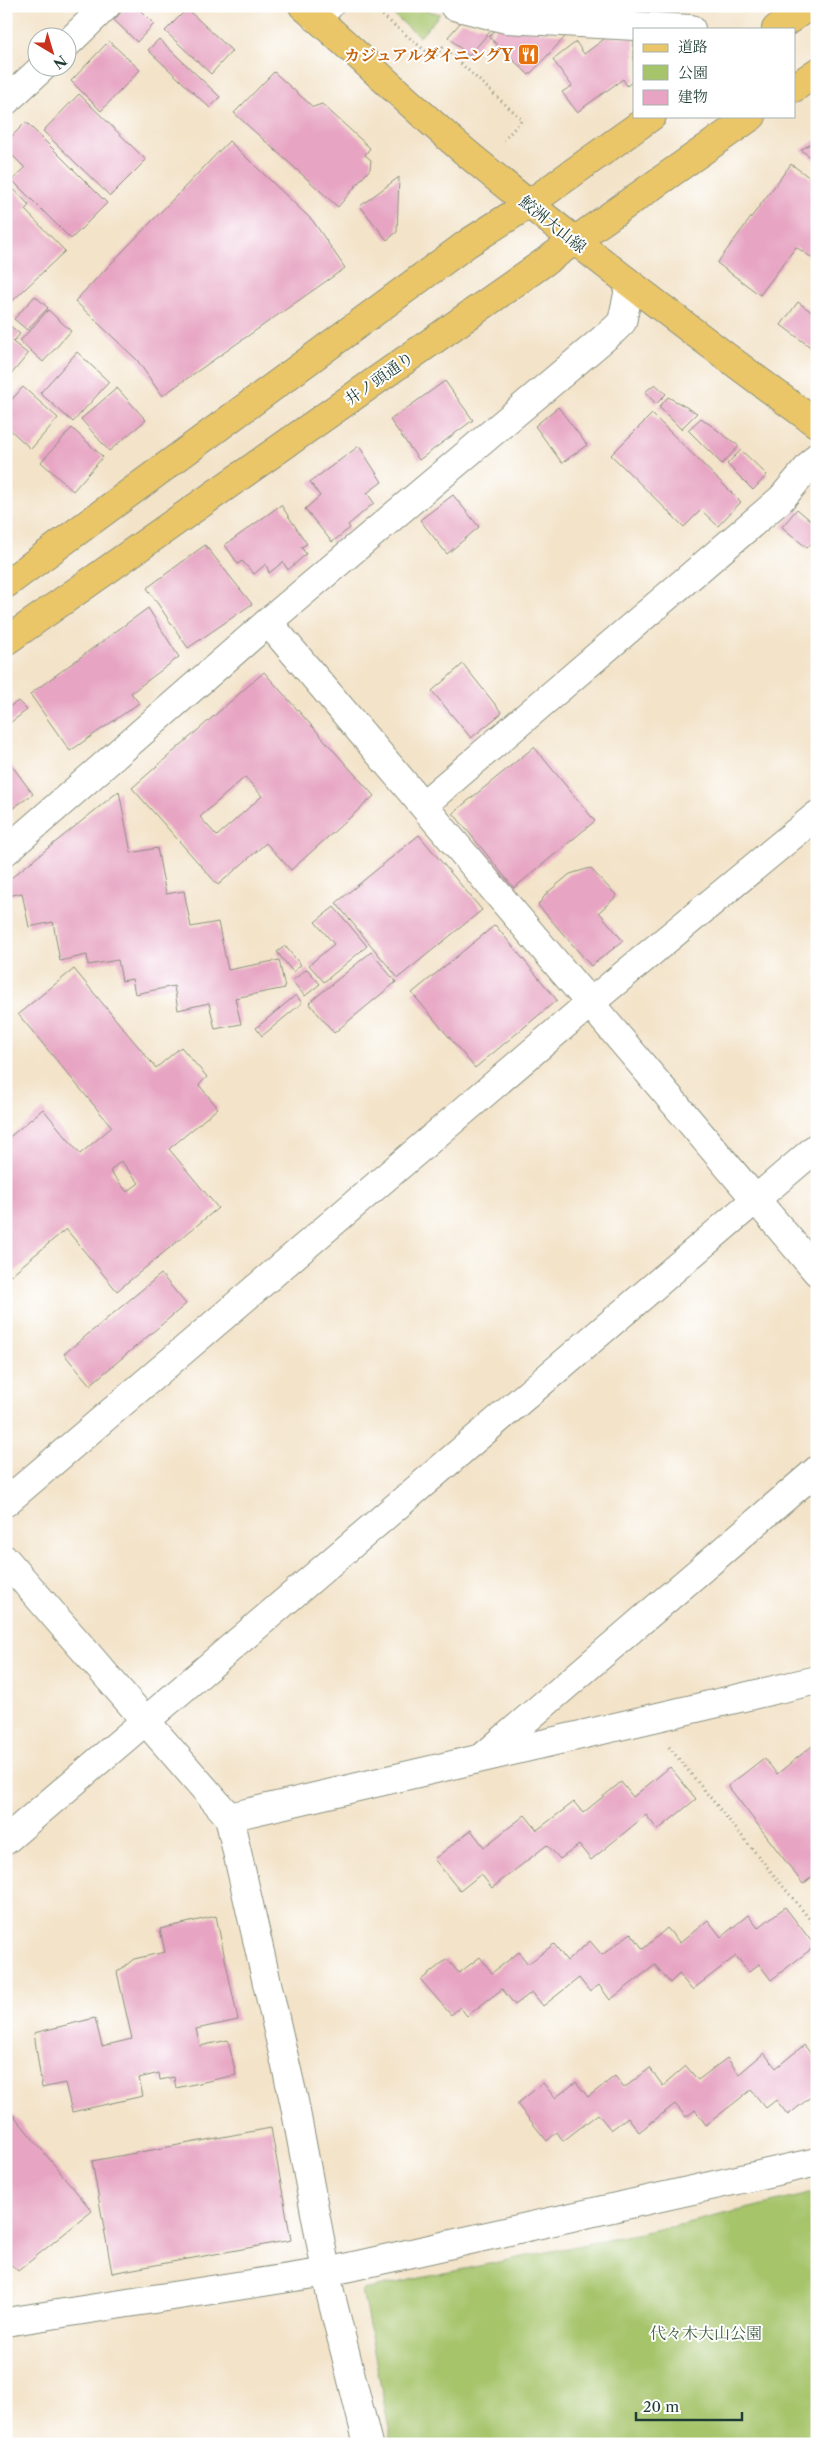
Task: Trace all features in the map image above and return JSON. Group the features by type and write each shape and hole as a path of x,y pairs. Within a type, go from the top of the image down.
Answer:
{"main road":[{"path":"777,28 808,6"},
{"name":"鮫洲大山線","path":"316,10 458,146 574,242 817,424"},
{"path":"796,87 817,72"},
{"path":"6,584 468,243 529,204 649,118"},
{"name":"井ノ頭通り","path":"6,641 749,118"}],"street":[{"path":"78,33 106,6"},
{"path":"454,6 506,19 672,28"},
{"path":"6,101 31,78"},
{"path":"6,851 268,622 622,322 630,285"},
{"path":"422,805 780,499 817,458"},
{"path":"268,622 817,1272"},
{"path":"6,1502 590,1003 817,815"},
{"path":"6,1840 817,1147"},
{"path":"481,1758 817,1470"},
{"path":"6,1560 144,1722 229,1817 294,2101 326,2272 368,2444"},
{"path":"229,1817 817,1680"},
{"path":"6,2322 326,2272 817,2162"}],"path":[{"path":"371,6 434,58 443,47 522,120 504,140"},
{"path":"647,1719 817,1928"}],"green space":[{"path":"383,6 411,6 440,14 420,37"},
{"name":"代々木大山公園","path":"817,2192 817,2444 392,2444 362,2290 674,2226"}],"building":[{"path":"127,6 136,6 154,24 137,42 114,20"},
{"path":"574,6 625,6 625,12 573,10"},
{"path":"631,6 654,6 654,10 631,9"},
{"path":"187,9 232,51 211,74 165,31"},
{"path":"461,22 492,29 469,56 448,37"},
{"path":"497,27 567,35 529,75 489,37"},
{"path":"607,37 633,38 633,81 627,86 623,79 577,112 562,92 572,86 553,60 576,42 584,54"},
{"path":"159,39 220,97 210,108 148,50"},
{"path":"109,41 140,70 101,111 71,81 74,78 78,78 78,74"},
{"path":"274,72 313,107 322,104 370,148 365,155 371,160 370,169 338,207 234,113"},
{"path":"79,94 146,160 110,196 43,131"},
{"path":"26,122 107,203 71,239 12,180 25,168 6,149 6,142"},
{"path":"817,139 817,162 801,150"},
{"path":"229,141 313,221 345,268 162,396 137,360 75,301"},
{"path":"791,164 817,183 817,257 815,260 796,247 760,295 717,263"},
{"path":"399,177 397,232 387,240 360,206"},
{"path":"6,181 29,205 25,210 65,251 6,307"},
{"path":"35,296 48,308 27,330 14,319"},
{"path":"798,302 817,316 817,352 781,325"},
{"path":"48,310 71,331 43,362 20,341"},
{"path":"8,324 20,334 13,342 28,354 9,377 6,375 6,326"},
{"path":"77,352 109,382 73,422 40,393"},
{"path":"445,381 473,420 419,460 390,420"},
{"path":"655,384 666,394 656,404 645,392"},
{"path":"23,387 58,418 31,449 6,426 6,406"},
{"path":"117,388 146,420 109,451 81,419"},
{"path":"668,397 697,413 681,429 659,407"},
{"path":"558,407 587,445 562,463 535,426"},
{"path":"652,414 741,502 718,526 701,510 684,527 611,455"},
{"path":"701,418 739,446 722,464 688,430"},
{"path":"72,428 103,457 73,491 41,462"},
{"path":"359,446 382,482 367,493 374,503 348,525 350,528 332,542 305,509 320,496 310,482"},
{"path":"741,450 767,475 753,490 727,464"},
{"path":"453,495 479,527 447,554 420,520"},
{"path":"281,505 307,544 301,547 306,554 288,570 283,562 269,573 266,564 254,574 242,561 238,564 225,545"},
{"path":"797,509 817,526 817,537 807,548 782,527"},
{"path":"205,545 252,604 188,648 147,588"},
{"path":"148,608 179,657 131,693 139,703 70,751 30,694"},
{"path":"463,664 502,713 471,738 432,691"},
{"path":"264,672 374,796 291,870 266,843 218,885 132,788","holes":["245,777 262,796 217,836 200,817"]},
{"path":"18,701 27,710 6,726 6,709"},
{"path":"534,747 595,821 514,888 453,813"},
{"path":"6,758 33,794 6,813"},
{"path":"119,791 131,853 157,848 166,894 184,891 191,927 218,922 228,970 279,960 285,988 235,998 241,1024 215,1029 209,1003 178,1010 174,986 135,994 132,979 122,981 118,960 88,965 87,955 60,961 53,922 29,927 22,893 8,896 6,882"},
{"path":"419,835 482,910 398,978 336,903"},
{"path":"590,868 617,896 599,912 623,941 591,966 538,905 547,893 570,874"},
{"path":"334,907 367,946 324,982 309,965 334,944 315,922"},
{"path":"495,925 557,1000 475,1068 412,993"},
{"path":"285,946 301,965 293,972 277,952"},
{"path":"371,952 396,982 334,1033 309,1003"},
{"path":"74,969 156,1068 181,1047 207,1077 199,1085 218,1108 169,1149 218,1208 117,1291 66,1229 6,1279 6,1140 43,1109 80,1154 112,1127 18,1014","holes":["121,1161 139,1183 127,1192 110,1171"]},
{"path":"307,969 320,984 305,996 292,981"},
{"path":"296,995 302,1003 262,1036 256,1028"},
{"path":"161,1274 186,1304 90,1385 64,1354"},
{"path":"817,1742 817,1873 803,1884 728,1786 764,1758 777,1774"},
{"path":"670,1767 696,1799 658,1830 646,1815 591,1860 579,1845 560,1859 547,1845 492,1888 481,1874 460,1891 434,1859 471,1830 484,1847 525,1815 537,1830 574,1802 583,1813 621,1782 633,1797"},
{"path":"785,1907 815,1946 771,1980 759,1964 749,1972 736,1956 692,1990 679,1974 670,1983 655,1965 610,2000 599,1985 590,1992 579,1978 543,2006 532,1992 515,2005 502,1989 467,2016 460,2007 451,2015 421,1980 447,1959 459,1973 480,1957 492,1973 519,1952 528,1964 554,1944 567,1961 590,1941 602,1955 631,1933 643,1949 667,1928 680,1943 708,1920 721,1937 748,1915 758,1928"},
{"path":"216,1916 238,2020 196,2029 200,2046 228,2040 236,2075 176,2088 174,2077 160,2080 159,2073 139,2078 143,2096 72,2112 65,2083 42,2088 34,2033 95,2018 102,2046 132,2039 117,1972 134,1959 165,1952 160,1929"},
{"path":"804,2045 817,2061 817,2092 788,2115 776,2100 766,2108 751,2090 706,2125 695,2110 686,2117 675,2104 639,2132 628,2117 611,2130 598,2114 563,2141 557,2132 547,2141 517,2104 543,2083 555,2098 576,2082 588,2097 615,2076 624,2088 650,2068 663,2086 686,2066 698,2080 727,2058 739,2074 764,2053 776,2068"},
{"path":"6,2106 92,2211 18,2271 6,2260"},
{"path":"271,2128 291,2240 112,2273 92,2161"}],"place":[{"name":"カジュアルダイニングY","path":"529,55"}]}
